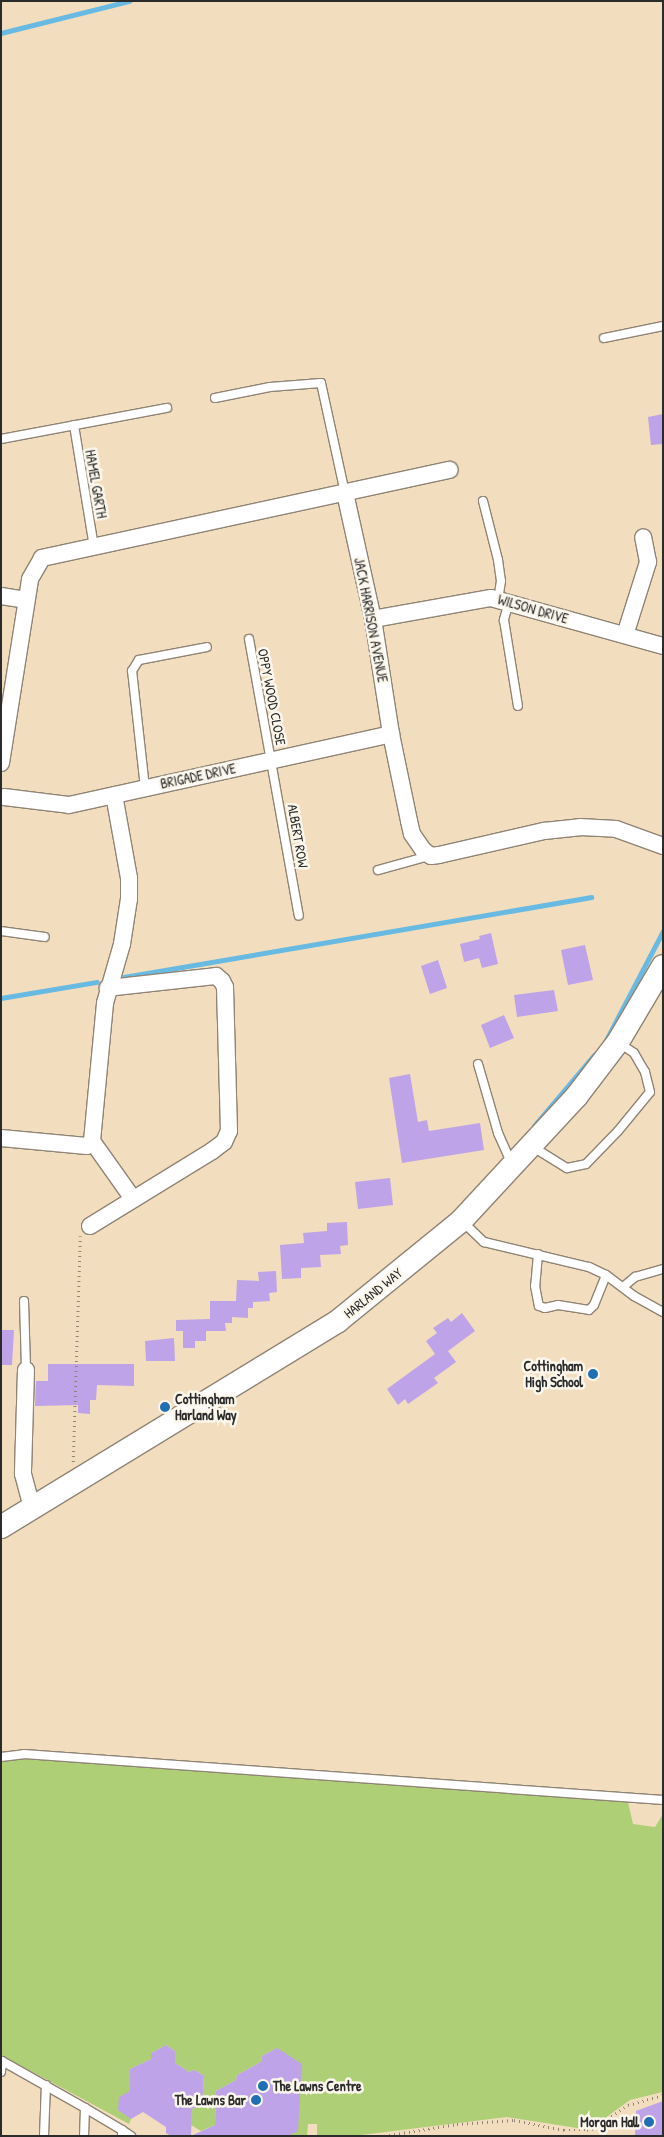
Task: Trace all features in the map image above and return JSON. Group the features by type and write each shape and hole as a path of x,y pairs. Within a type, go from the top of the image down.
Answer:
{"main road":[{"name":"HARLAND WAY","path":"1,1526 338,1321 461,1221 576,1096 618,1042 663,966"}],"street":[{"path":"1,763 30,578 42,558 450,470"},
{"name":"JACK HARRISON AVENUE","path":"345,493 373,619 391,734 412,834 423,850 431,856"},
{"path":"625,635 655,561 643,537"},
{"path":"1,596 26,600"},
{"name":"WILSON DRIVE","path":"373,619 480,598 503,601 663,646"},
{"name":"BRIGADE DRIVE","path":"2,798 69,805 391,734"},
{"path":"1,1138 87,1146 92,1141 108,988 122,944 129,899 129,878 114,795"},
{"path":"431,856 544,832 580,827 616,828 663,846"},
{"path":"90,1226 212,1152 224,1142 229,1131 225,987 222,981 216,976 108,988"},
{"path":"92,1141 133,1199"},
{"path":"26,1370 23,1474 32,1508"}],"lane":[{"path":"604,338 663,326"},
{"path":"215,398 270,387 321,384 345,493"},
{"path":"1,439 167,408"},
{"name":"HAMEL GARTH","path":"74,426 94,547"},
{"path":"483,501 498,560 504,620 518,706"},
{"name":"OPPY WOOD CLOSE","path":"248,639 272,760"},
{"path":"145,788 132,671 138,660 207,647"},
{"name":"ALBERT ROW","path":"272,760 299,916"},
{"path":"378,870 431,856"},
{"path":"1,931 45,937"},
{"path":"532,1146 567,1168 586,1164 650,1092 646,1072 634,1054 618,1042"},
{"path":"478,1064 498,1133 513,1166"},
{"path":"461,1221 484,1242 588,1267 606,1275 663,1312"},
{"path":"538,1254 535,1286 540,1306 545,1308 558,1305 589,1310 594,1305 606,1275"},
{"path":"623,1287 635,1277 663,1269"},
{"path":"24,1301 26,1370"},
{"path":"1,1757 24,1754 663,1800"},
{"path":"1,2072 2,2061 85,2108 122,2133 131,2136"},
{"path":"44,2136 46,2085"},
{"path":"84,2136 85,2108"}],"path":[{"path":"72,1484 79,1237 90,1226"},
{"path":"384,2136 457,2124 514,2120 564,2130 587,2130 595,2128 628,2105 663,2095"}],"green space":[{"path":"24,1758 628,1802 633,1824 655,1827 663,1814 663,2092 630,2100 594,2126 577,2128 507,2117 353,2136 317,2136 317,2124 308,2124 307,2136 288,2136 277,2048 262,2056 261,2062 237,2075 236,2080 216,2091 215,2125 201,2131 191,2125 192,2109 202,2104 204,2076 195,2070 189,2072 175,2063 175,2051 166,2045 151,2053 151,2059 130,2069 131,2119 129,2124 1,2055 1,1762"}],"building":[{"path":"663,414 663,444 651,445 648,417"},
{"path":"491,933 498,964 482,968 479,958 464,962 460,944 480,939 479,936"},
{"path":"585,945 593,980 568,985 561,950"},
{"path":"438,960 447,988 430,994 421,966"},
{"path":"554,990 558,1011 517,1017 514,995"},
{"path":"504,1015 514,1038 490,1048 481,1025"},
{"path":"410,1074 418,1122 427,1120 429,1131 480,1123 484,1150 402,1163 389,1078"},
{"path":"390,1178 393,1205 358,1209 355,1182"},
{"path":"347,1222 348,1245 340,1246 341,1254 320,1255 321,1267 301,1268 301,1278 282,1279 280,1245 304,1243 303,1233 327,1231 327,1223"},
{"path":"276,1271 277,1292 269,1293 270,1301 253,1302 253,1308 248,1308 248,1318 232,1317 232,1323 225,1323 226,1331 206,1331 206,1341 195,1341 195,1348 183,1348 183,1331 176,1331 176,1320 210,1319 210,1301 236,1301 237,1280 259,1281 258,1272"},
{"path":"462,1313 475,1331 448,1351 456,1362 434,1378 438,1383 408,1404 405,1399 398,1405 387,1389 435,1354 426,1341 437,1333 433,1328 448,1318 451,1322"},
{"path":"1,1330 14,1330 12,1365 1,1365"},
{"path":"174,1338 175,1361 146,1361 145,1341"},
{"path":"48,1364 134,1364 134,1386 97,1385 96,1400 90,1400 90,1414 78,1413 78,1405 35,1406 36,1381 48,1381"},
{"path":"166,2045 175,2051 175,2063 189,2072 195,2070 204,2076 202,2104 192,2109 191,2136 171,2136 166,2133 166,2127 143,2112 131,2119 118,2110 119,2097 130,2091 130,2069 151,2059 151,2053"},
{"path":"277,2048 302,2064 298,2131 288,2136 191,2136 215,2125 216,2091 236,2080 237,2075 261,2062 262,2056"},
{"name":"Morgan Hall","path":"663,2101 663,2136 635,2136 636,2111"}],"waterway":[{"path":"1,33 129,1"},
{"path":"124,977 591,897"},
{"path":"605,1042 663,931"},
{"path":"1,998 97,982"},
{"path":"534,1126 594,1055"}],"place":[{"name":"Cottingham High School","path":"593,1374"},
{"name":"Cottingham Harland Way","path":"165,1407"},
{"name":"The Lawns Centre","path":"263,2086"},
{"name":"The Lawns Bar","path":"256,2100"},
{"name":"Morgan Hall","path":"649,2122"}]}
